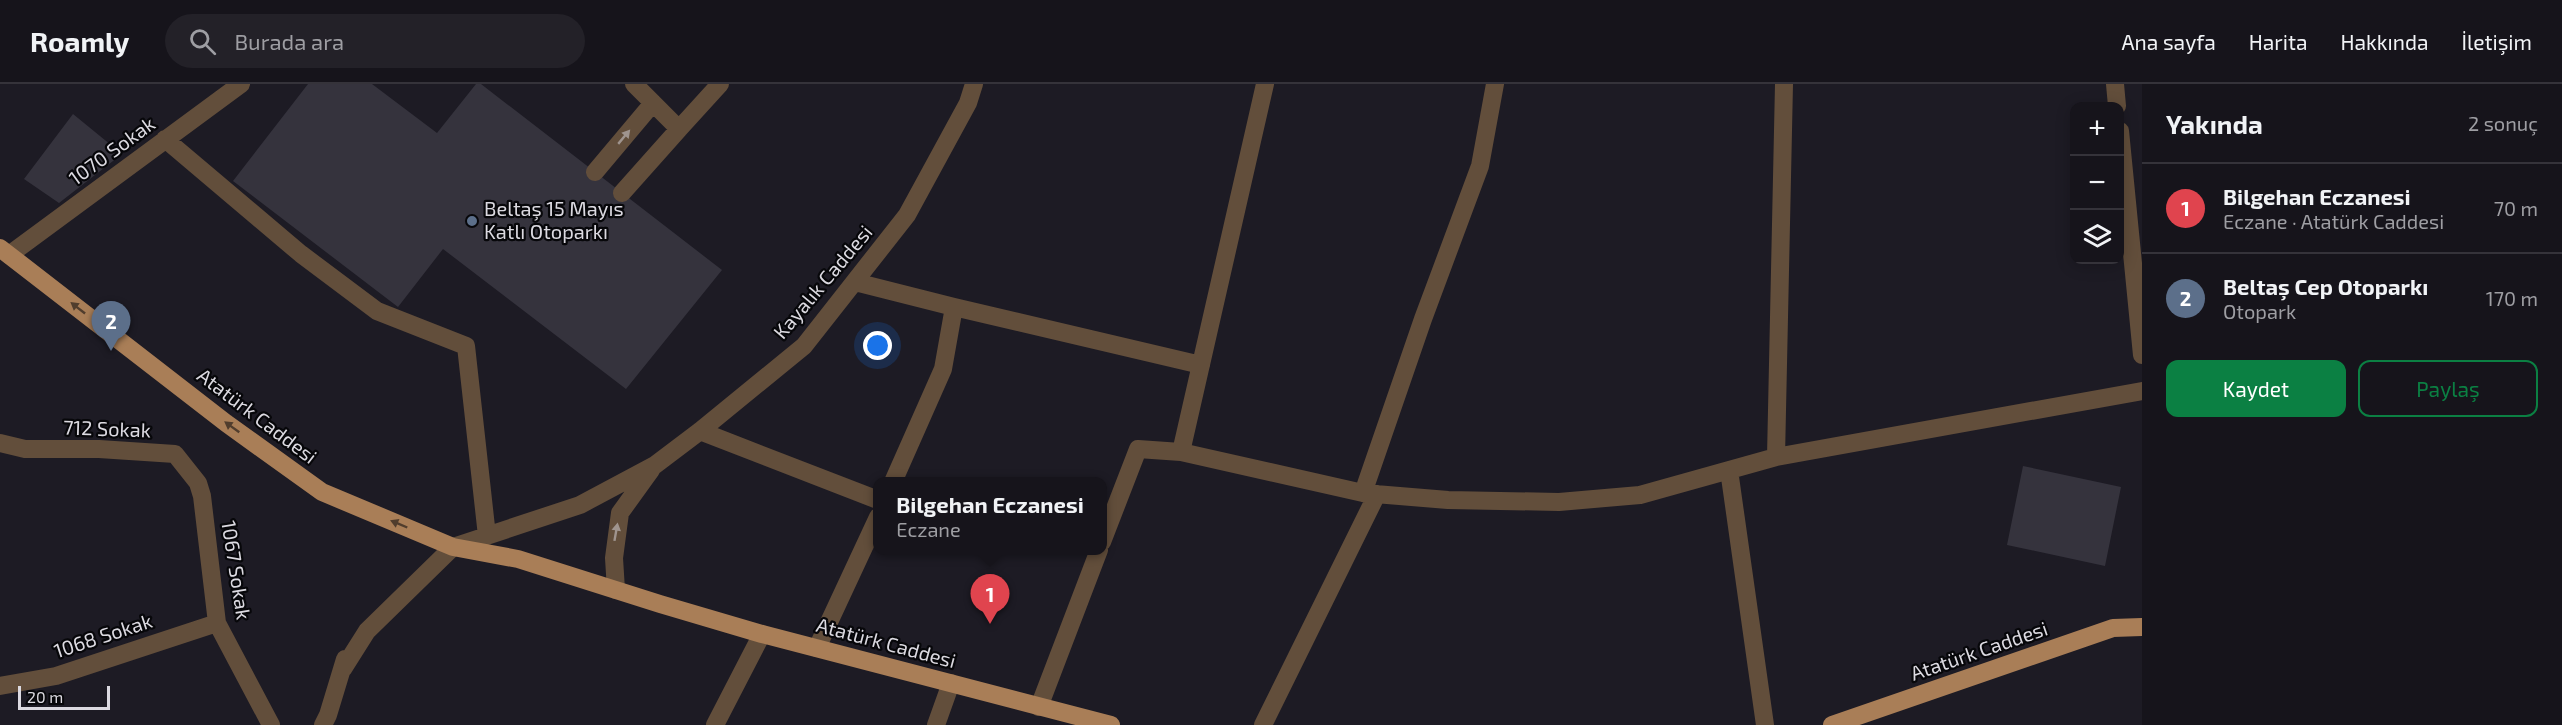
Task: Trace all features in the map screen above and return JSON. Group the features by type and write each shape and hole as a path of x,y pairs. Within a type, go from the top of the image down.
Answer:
{"main road":[{"name":"Atatürk Caddesi","path":"5,251 226,423 322,492 453,547 518,558 762,634 1111,725"},
{"name":"Atatürk Caddesi","path":"518,558 535,574 615,602 651,601"},
{"name":"Atatürk Caddesi","path":"1832,725 2113,628 2142,627"}],"street":[{"path":"634,84 679,129"},
{"path":"622,193 720,84"},
{"name":"Kayalık Caddesi","path":"323,725 343,669 347,642 362,621 391,594 428,572 453,547 580,505 655,465 804,346 907,215 968,104 974,84"},
{"path":"1181,452 1265,84"},
{"path":"1263,725 1370,493 1423,319 1480,166 1495,84"},
{"path":"1776,457 1784,84"},
{"path":"2115,84 2117,102"},
{"name":"1070 Sokak","path":"5,251 165,139 231,86"},
{"path":"595,172 653,103"},
{"path":"165,139 301,254 377,311 466,346 487,536"},
{"path":"2122,156 2142,355"},
{"path":"855,282 1201,365"},
{"path":"895,477 943,369 954,307"},
{"path":"1107,529 1138,449 1181,452 1370,493 1448,500 1559,502 1640,495 1776,457 2142,390"},
{"path":"700,431 873,498"},
{"name":"712 Sokak","path":"0,443 24,449 99,449 175,454 198,483"},
{"name":"Kayalık Caddesi","path":"616,590 614,558 620,513 655,465"},
{"path":"1729,470 1765,725"},
{"name":"1067 Sokak","path":"198,483 202,496 218,623 271,725"},
{"path":"817,648 873,528"},
{"path":"1039,707 1097,555"},
{"name":"1068 Sokak","path":"0,686 56,676 218,623"},
{"path":"715,725 762,634"},
{"path":"936,725 951,684"}],"building":[{"name":"Beltaş 15 Mayıs Katlı Otoparkı","path":"308,84 372,84 437,133 476,84 481,84 722,270 626,389 443,249 398,307 233,181"},
{"path":"73,114 122,154 59,203 24,179"},
{"path":"2023,466 2121,487 2105,566 2007,545"}],"place":[{"name":"Beltaş 15 Mayıs Katlı Otoparkı","path":"472,221"},
{"name":"Beltaş Cep Otoparkı","path":"111,351"},
{"name":"Bilgehan Eczanesi","path":"990,624"}]}
